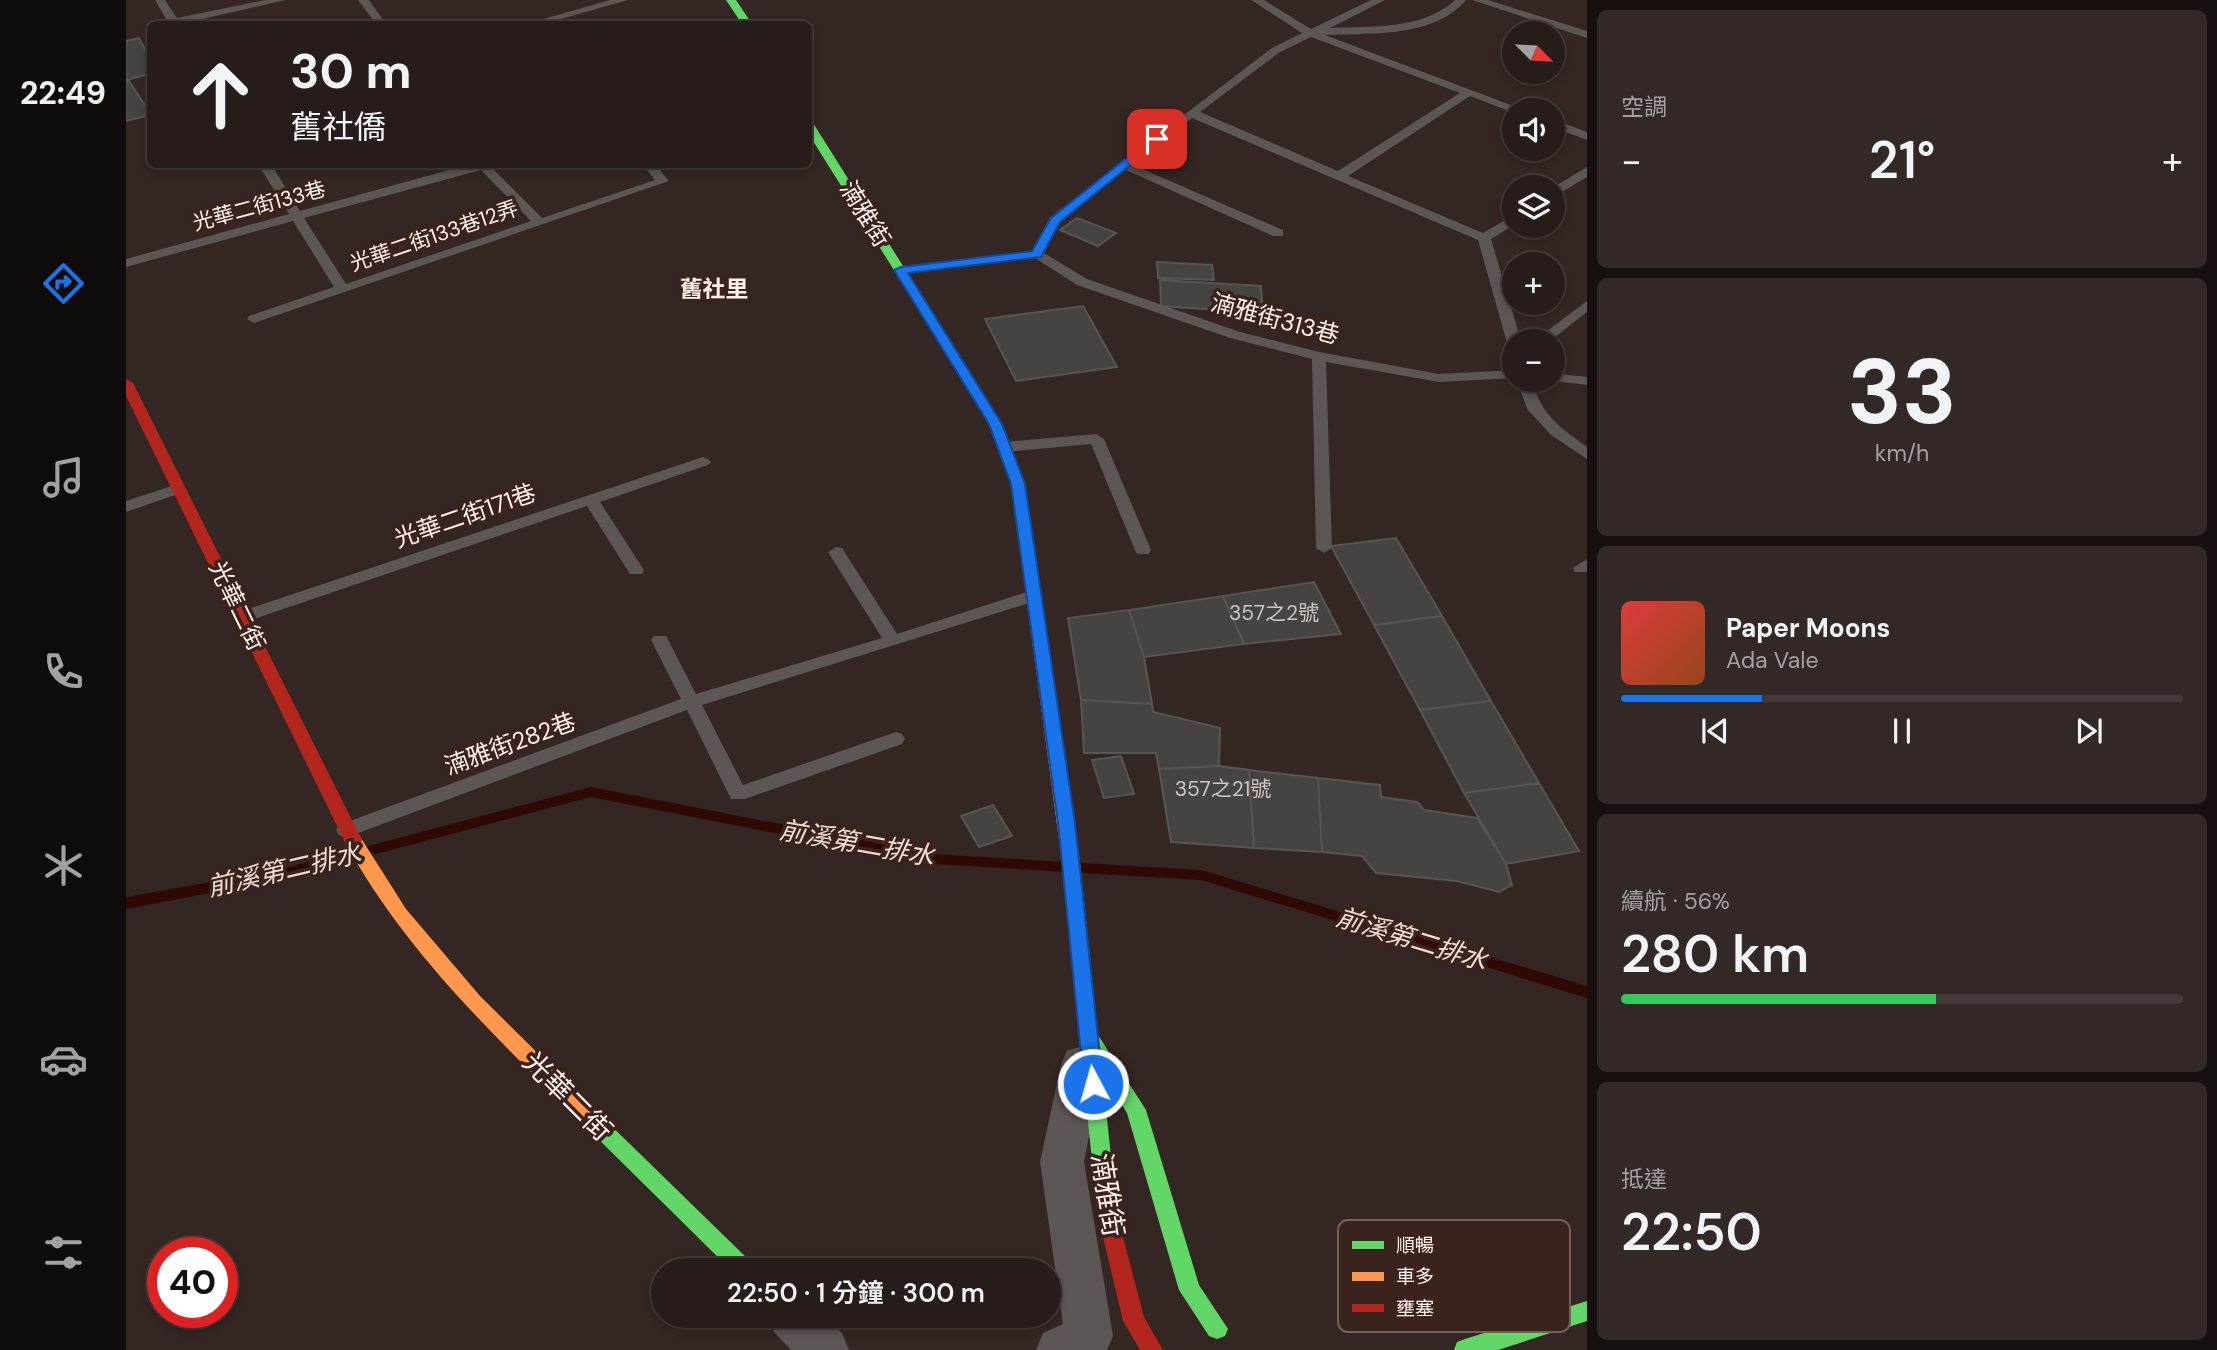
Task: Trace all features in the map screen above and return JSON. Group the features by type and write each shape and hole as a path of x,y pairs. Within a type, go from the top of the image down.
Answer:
{"street":[{"path":"736,1 746,21"},
{"name":"湳雅街","path":"812,129 995,424 1018,484 1066,823 1107,1210 1134,1321 1152,1350"},
{"name":"光華二街","path":"126,383 132,410 178,489 346,830 400,914 473,1002 733,1258"},
{"name":"湳雅街","path":"1088,1033 1136,1110 1190,1290 1217,1329"},
{"name":"湳雅街","path":"1075,1343 1062,1161 1088,1033"},
{"path":"1570,1316 1587,1311"},
{"path":"803,1328 825,1350"},
{"path":"1465,1350 1521,1332"}],"lane":[{"path":"159,0 173,21"},
{"path":"183,21 281,0"},
{"path":"363,0 379,21"},
{"path":"543,21 623,0"},
{"path":"1255,0 1309,33 1502,104"},
{"path":"901,270 1037,254 1055,220 1276,50 1380,0"},
{"path":"1309,33 1416,24 1452,12 1461,0"},
{"path":"1477,0 1587,35"},
{"path":"1339,176 1469,92"},
{"path":"1191,113 1485,238"},
{"path":"1565,128 1587,136"},
{"path":"1124,166 1278,233"},
{"name":"光華二街133巷12弄","path":"267,168 343,290"},
{"name":"光華二街133巷","path":"126,263 473,168"},
{"path":"487,168 539,222"},
{"name":"光華二街133巷12弄","path":"254,319 663,181 652,168"},
{"path":"1565,185 1587,171"},
{"path":"1485,238 1502,227"},
{"path":"1485,238 1510,329"},
{"name":"湳雅街313巷","path":"1037,254 1082,282 1235,335 1319,356 1438,378 1502,375"},
{"path":"1556,329 1587,305"},
{"path":"1319,356 1324,548"},
{"path":"1565,378 1587,381"},
{"path":"1528,392 1532,406 1556,432 1587,454"},
{"path":"1004,447 1096,439 1143,550"},
{"name":"光華二街171巷","path":"242,617 703,462"},
{"path":"126,507 178,489"},
{"path":"591,500 636,570"},
{"path":"836,552 893,641"},
{"name":"湳雅街282巷","path":"346,830 690,702 1033,596"},
{"path":"660,640 738,794 896,739"}],"building":[{"path":"139,38 147,53 147,75 126,80 126,41"},
{"path":"129,81 147,108 147,116 126,121 126,82"},
{"path":"1077,218 1116,233 1098,246 1060,230"},
{"path":"1157,262 1212,265 1214,280 1158,278"},
{"path":"1160,280 1261,286 1263,313 1161,306"},
{"path":"1083,306 1117,367 1016,381 985,319"},
{"path":"1396,538 1442,616 1374,625 1331,546"},
{"path":"1314,582 1341,634 1244,644 1223,596"},
{"path":"1223,596 1244,644 1144,657 1129,610"},
{"path":"1129,610 1144,657 1152,704 1081,700 1068,618"},
{"path":"1442,616 1491,701 1420,710 1374,625"},
{"path":"1081,700 1152,704 1153,712 1220,728 1219,766 1159,769 1156,753 1084,753"},
{"path":"1491,701 1539,783 1464,793 1420,710"},
{"path":"1121,756 1134,794 1104,798 1092,760"},
{"path":"1219,766 1249,770 1254,848 1171,842 1159,769"},
{"path":"1249,770 1318,778 1322,852 1254,848"},
{"path":"1318,778 1380,785 1381,797 1417,802 1424,810 1477,818 1506,864 1512,885 1499,892 1457,881 1376,873 1362,856 1322,852"},
{"path":"1539,783 1579,851 1506,864 1464,793"},
{"path":"993,805 1012,836 979,847 961,816"}],"waterway":[{"name":"前溪第二排水","path":"126,903 278,875 591,792 932,859 1201,875 1587,992"}],"traffic: fast":[{"path":"731,0 745,21"},
{"path":"812,129 955,358"},
{"path":"1071,862 1107,1211 1113,1237"},
{"path":"1093,1041 1136,1110 1190,1290 1217,1329"},
{"path":"588,1116 733,1258"},
{"path":"1570,1316 1587,1311"},
{"path":"1465,1350 1521,1332"}],"traffic: slow":[{"path":"955,358 995,423 1018,484 1071,862"},
{"path":"353,840 400,914 473,1002 588,1116"}],"traffic: jam":[{"path":"126,383 353,840"},
{"path":"1113,1237 1134,1321 1152,1350"}],"district":[{"name":"舊社里","path":"714,289"}],"route":[{"path":"1093,1084 1066,823 1018,484 995,424 901,270 1037,254 1055,220 1157,139"}]}
